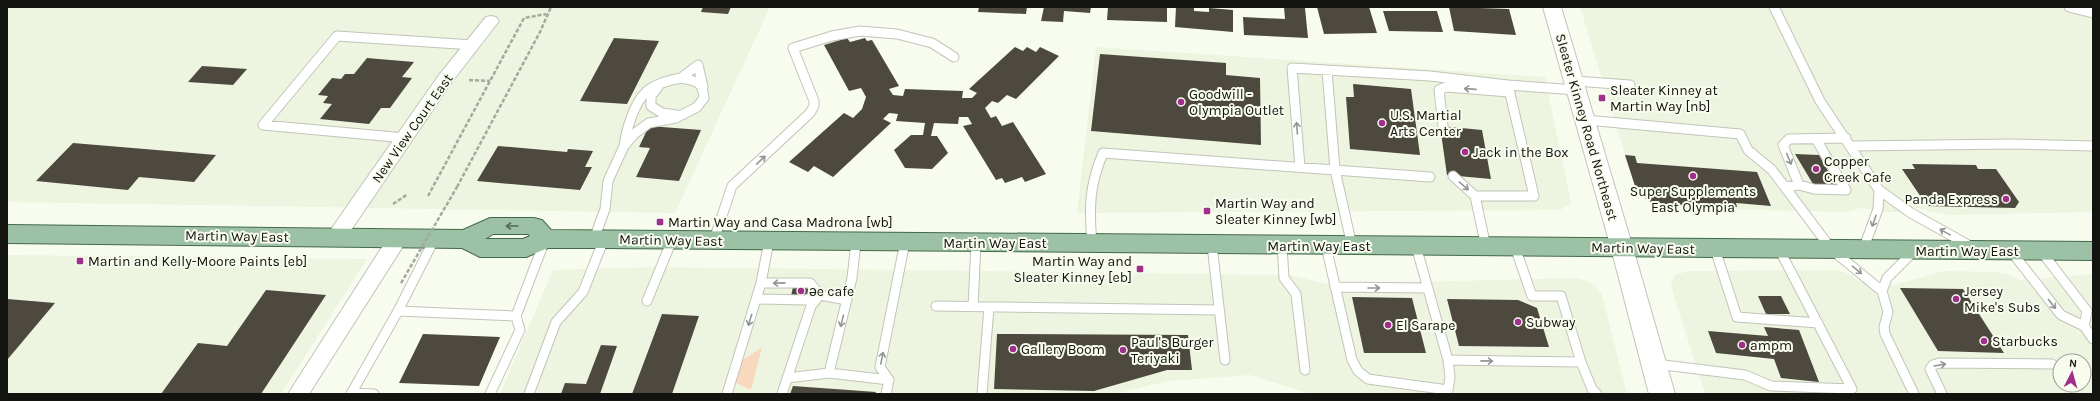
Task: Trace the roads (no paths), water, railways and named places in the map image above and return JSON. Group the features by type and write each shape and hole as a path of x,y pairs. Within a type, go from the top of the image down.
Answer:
{"main road":[{"name":"Martin Way East","path":"7,234 435,238 466,239 480,248 526,248 545,239 599,239 1914,251 2093,251"}],"street":[{"name":"Sleater Kinney Road Northeast","path":"1552,7 1586,120 1662,394"},
{"name":"New View Court East","path":"336,237 445,79 491,21"},
{"path":"298,394 398,238"}],"lane":[{"path":"1774,7 1820,101 1846,138 1879,190 1911,213 1979,251"},
{"path":"2069,7 2093,13"},
{"path":"714,240 732,186 810,113 814,106 814,101 793,48 832,36 860,31 897,34 932,44 954,57"},
{"path":"405,138 263,125 337,36 473,45"},
{"path":"529,394 556,322 583,292 599,239 605,209 608,181 624,146 634,134 649,123 676,118 702,102 704,98 703,87 698,65 681,78 662,84 648,91 642,97 626,130 624,146"},
{"path":"1300,167 1292,68 1430,76 1508,88"},
{"path":"1327,70 1335,170 1352,246"},
{"path":"681,78 698,82 703,87"},
{"path":"662,84 651,96 652,106 662,113 674,115 684,114"},
{"path":"1443,126 1438,90 1446,87 1508,88 1630,85"},
{"path":"1475,196 1534,196 1508,88"},
{"path":"1586,120 1740,134 1748,150 1772,170 1832,250 1882,291 1888,312 1884,327 1885,334 1914,394"},
{"path":"1799,185 1783,145 1788,139 1846,138"},
{"path":"1786,187 1799,185 1814,190 1846,190 1816,139"},
{"path":"1851,146 2012,144 2093,146"},
{"path":"1092,244 1090,189 1093,175 1103,153 1430,176"},
{"path":"1453,176 1475,196 1486,247"},
{"path":"1863,250 1878,208 1879,190"},
{"path":"374,394 351,393 398,311 435,238"},
{"path":"490,394 520,330 516,316 545,239"},
{"path":"647,301 672,240"},
{"path":"727,394 761,283 769,241"},
{"path":"829,374 852,278 856,242"},
{"path":"886,394 889,380 880,367 905,242"},
{"path":"973,307 976,243"},
{"path":"1212,245 1225,360"},
{"path":"1282,245 1284,278 1296,294 1305,370"},
{"path":"1326,246 1352,360 1358,371 1368,378 1449,392 1450,377 1448,360 1416,246"},
{"path":"1515,247 1532,296 1561,296 1581,362 1592,389 1596,394"},
{"path":"1714,249 1737,317 1818,323"},
{"path":"1654,364 1745,375 1771,386 1852,389 1779,249"},
{"path":"1882,291 1887,278 1914,251"},
{"path":"2011,251 2061,315 2084,326 2092,337"},
{"path":"2041,251 2087,311 2084,326"},
{"path":"761,283 810,284 820,295"},
{"path":"1336,288 1428,288"},
{"path":"756,299 805,300 820,295 847,300"},
{"path":"782,394 811,306 820,295"},
{"path":"936,306 1219,310"},
{"path":"982,394 989,307"},
{"path":"398,311 516,316"},
{"path":"1448,360 1581,362"},
{"path":"1942,394 1930,369 1933,365 1939,363 2052,364"},
{"path":"787,378 829,374 889,380"}],"place":[{"name":"Sleater Kinney at Martin Way [nb]","path":"1602,98"},
{"name":"Goodwill - Olympia Outlet","path":"1181,102"},
{"name":"U.S. Martial Arts Center","path":"1382,123"},
{"name":"Jack in the Box","path":"1465,152"},
{"name":"Copper Creek Cafe","path":"1816,169"},
{"name":"Super Supplements East Olympia","path":"1693,176"},
{"name":"Panda Express","path":"2006,199"},
{"name":"Martin Way and Sleater Kinney [wb]","path":"1207,211"},
{"name":"Martin Way and Casa Madrona [wb]","path":"660,222"},
{"name":"Martin and Kelly-Moore Paints [eb]","path":"80,261"},
{"name":"Martin Way and Sleater Kinney [eb]","path":"1140,269"},
{"name":"əe cafe","path":"801,291"},
{"name":"Jersey Mike's Subs","path":"1956,299"},
{"name":"Subway","path":"1518,322"},
{"name":"El Sarape","path":"1388,325"},
{"name":"Starbucks","path":"1984,341"},
{"name":"ampm","path":"1742,345"},
{"name":"Gallery Boom","path":"1013,349"},
{"name":"Paul's Burger Teriyaki","path":"1123,350"}]}
